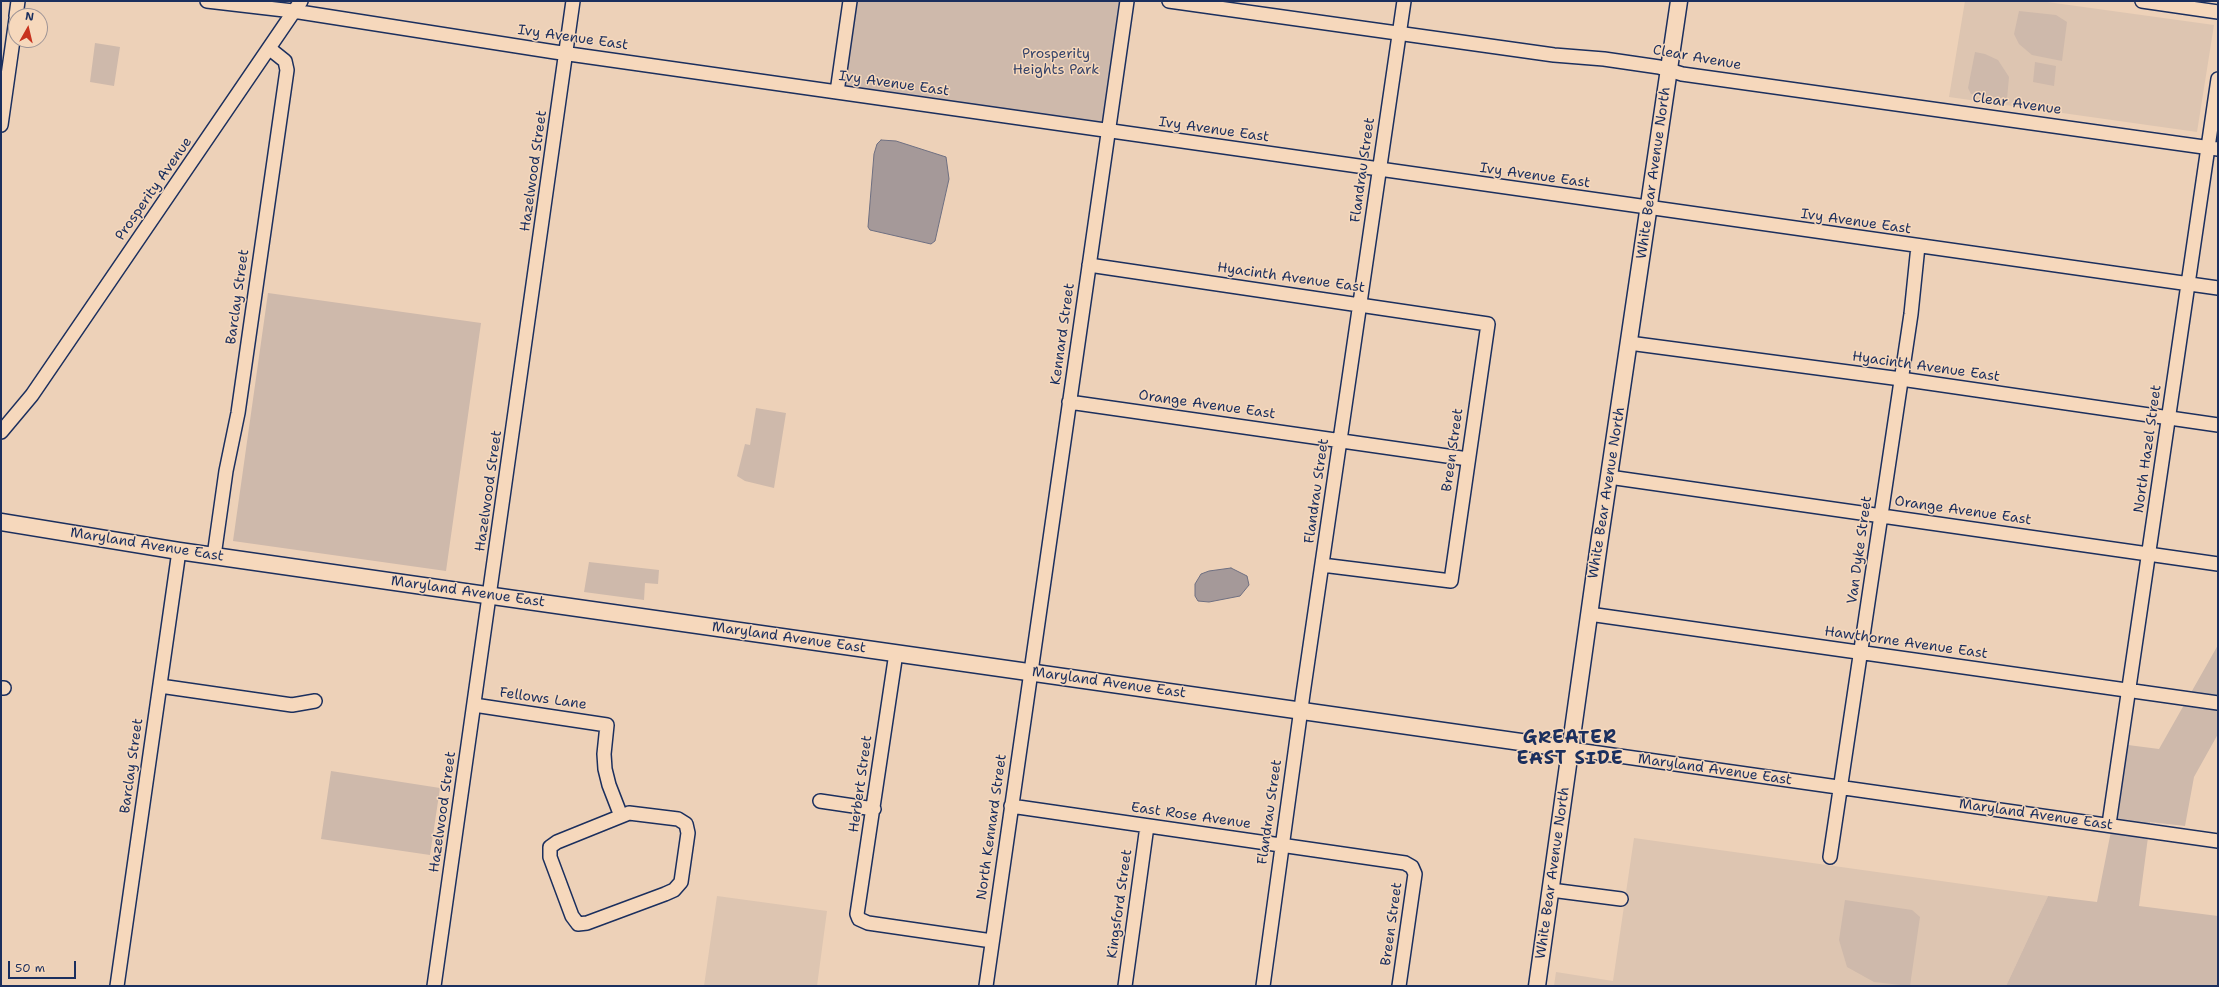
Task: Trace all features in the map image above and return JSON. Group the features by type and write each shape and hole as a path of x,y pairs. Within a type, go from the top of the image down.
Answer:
{"main road":[{"name":"White Bear Avenue North","path":"1537,986 1628,343 1679,1"},
{"name":"Maryland Avenue East","path":"1,522 179,551 490,596 1570,749"}],"street":[{"name":"Ivy Avenue East","path":"207,1 297,6 566,53 1379,170 2218,288"},
{"name":"Hazelwood Street","path":"434,986 573,1"},
{"path":"837,92 850,1"},
{"name":"Kennard Street","path":"1030,672 1127,1"},
{"name":"Clear Avenue","path":"1169,1 1554,55 1604,59 1690,75 2213,148"},
{"name":"Flandrau Street","path":"1262,986 1300,710 1404,1"},
{"path":"2142,1 2218,12"},
{"name":"Prosperity Avenue","path":"1,432 32,395 270,49 297,6"},
{"path":"1,126 12,48"},
{"name":"Barclay Street","path":"214,556 226,471 237,418 287,70 285,61 270,49"},
{"name":"North Hazel Street","path":"2109,824 2188,284 2213,148 2218,79"},
{"name":"Van Dyke Street","path":"1830,857 1901,379 1918,246"},
{"name":"Hyacinth Avenue East","path":"1089,265 1488,324"},
{"name":"Breen Street","path":"1322,565 1451,581 1488,324"},
{"name":"Hyacinth Avenue East","path":"1628,343 1901,379 2218,425"},
{"name":"Orange Avenue East","path":"1069,402 1468,459"},
{"name":"Orange Avenue East","path":"1609,477 2218,564"},
{"name":"Barclay Street","path":"117,986 179,551"},
{"name":"Hawthorne Avenue East","path":"1589,614 2218,703"},
{"name":"Herbert Street","path":"896,653 874,809 858,908 859,919 868,923 992,941"},
{"name":"North Kennard Street","path":"986,986 1030,672"},
{"path":"160,686 292,705 315,701"},
{"name":"Fellows Lane","path":"474,705 607,725 604,754 605,769 609,785 621,816"},
{"name":"Maryland Avenue East","path":"1570,749 2099,824 2109,824 2218,841"},
{"path":"820,801 874,809"},
{"name":"East Rose Avenue","path":"1011,806 1405,863 1412,867"},
{"path":"637,813 678,819 686,824 688,833 681,882 674,890 665,894 587,923 578,924 572,916 550,857 550,847 557,842 621,816 637,813"},
{"name":"Kingsford Street","path":"1124,986 1148,826"},
{"name":"Breen Street","path":"1399,986 1415,874 1412,867"},
{"path":"1551,890 1621,899"}],"shaded area":[{"path":"1965,1 2040,1 2214,25 2197,132 1949,97"},
{"path":"881,140 896,141 946,157 949,179 935,241 931,244 870,230 868,227 874,154 877,144"},
{"path":"1231,568 1247,576 1249,585 1240,596 1209,602 1198,601 1195,596 1195,584 1201,574 1209,571"},
{"path":"1634,838 2048,896 2006,986 1554,986 1556,972 1613,981"},
{"path":"717,896 827,911 817,986 704,986"}],"green space":[{"name":"Prosperity Heights Park","path":"850,1 1127,1 1108,131 837,92"},
{"path":"2019,11 2056,15 2067,22 2062,61 2032,55 2019,44 2014,34"},
{"path":"95,43 120,47 114,86 90,82"},
{"path":"1975,52 1985,54 1998,60 2009,77 2007,99 1971,94 1968,88"},
{"path":"2035,62 2056,66 2054,86 2033,82"},
{"path":"268,293 481,323 446,571 233,541"},
{"path":"756,408 786,413 774,488 745,481 737,476 745,444 750,445"},
{"path":"589,562 659,570 658,584 645,583 644,600 584,592"},
{"path":"2218,645 2218,734 2194,777 2185,826 2150,822 2139,906 2218,916 2218,986 2006,986 2048,896 2097,902 2128,745 2159,749"},
{"path":"331,771 440,788 430,855 321,839"},
{"path":"1845,900 1912,910 1920,917 1910,986 1874,982 1847,967 1839,940"}],"district":[{"name":"GREATER EAST SIDE","path":"1570,748"}]}
